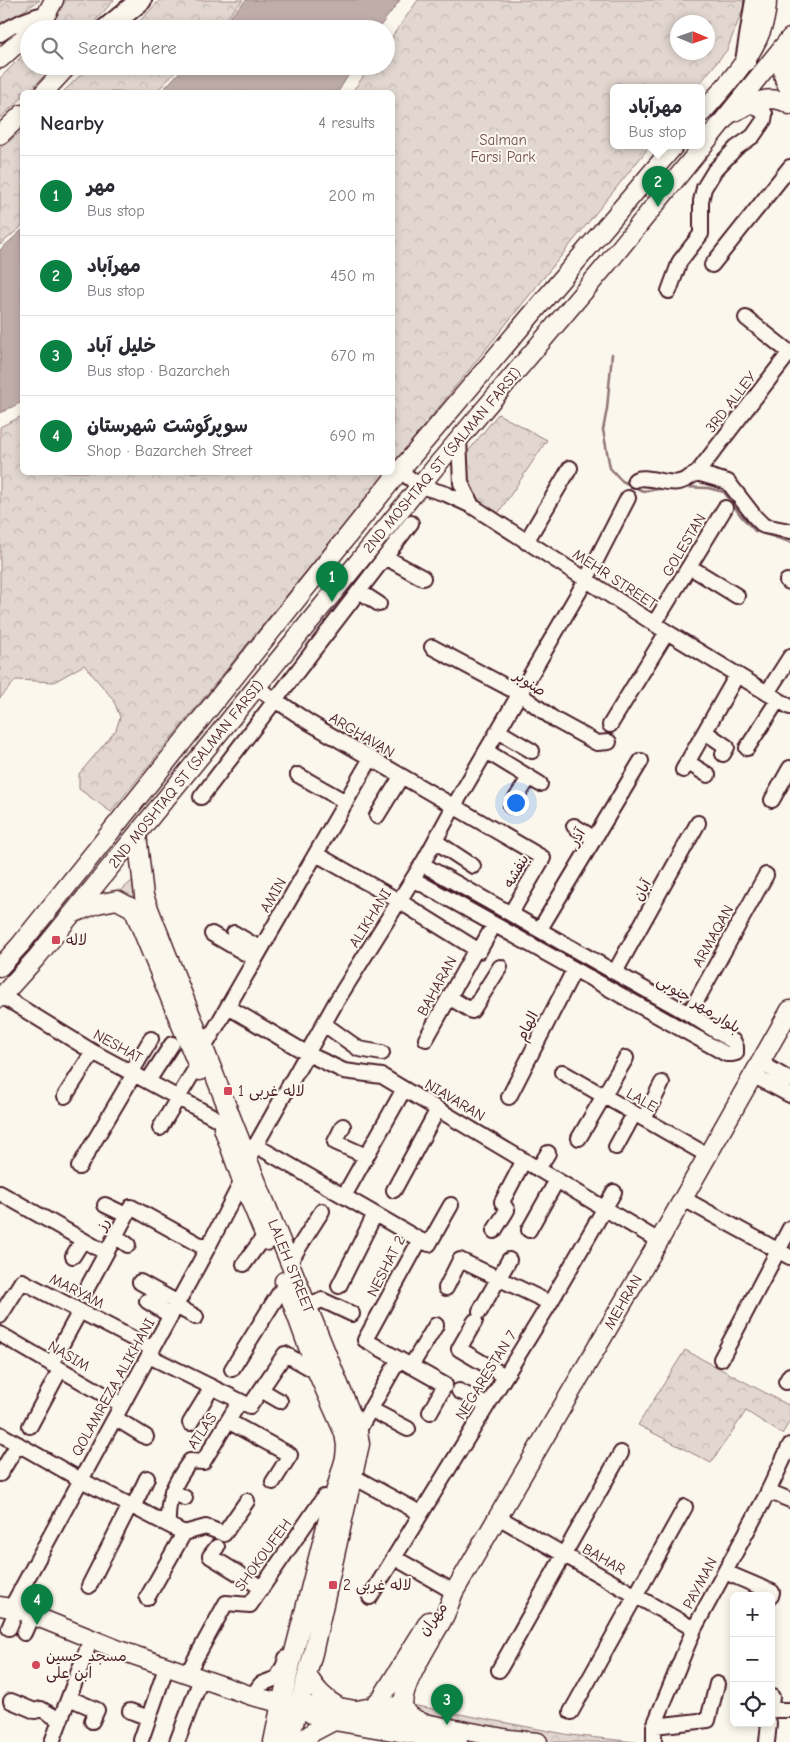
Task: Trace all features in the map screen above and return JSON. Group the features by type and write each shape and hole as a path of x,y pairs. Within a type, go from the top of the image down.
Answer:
{"highway":[{"path":"117,20 141,0"},
{"path":"746,61 756,0"}],"main road":[{"path":"107,20 124,0"},
{"path":"705,109 746,61 762,29 767,0"},
{"path":"40,20 51,6"},
{"path":"727,115 751,103 789,97 782,72 790,40"},
{"name":"2ND MOSHTAQ ST (SALMAN FARSI)","path":"705,142 790,40"},
{"path":"0,59 20,41"},
{"path":"46,90 60,75"},
{"path":"0,127 20,116"},
{"path":"0,135 20,116"},
{"name":"2ND MOSHTAQ ST (SALMAN FARSI)","path":"0,967 20,945 400,471 671,149"},
{"name":"2ND MOSHTAQ ST (SALMAN FARSI)","path":"1,997 72,914 420,486 608,263 700,149"},
{"name":"LALEH STREET","path":"137,834 144,896 159,952 242,1181 289,1263 358,1431 360,1444 354,1477 290,1671 290,1704"},
{"name":"LALEH STREET","path":"72,914 110,900 125,903 132,908 159,952 252,1152 265,1224 317,1372 344,1433 345,1458 333,1499 305,1623 307,1675 290,1704"},
{"name":"MEHRAN","path":"454,1592 659,1240 790,1010"},
{"name":"مهران","path":"403,1697 408,1683 443,1619 454,1592"},
{"name":"مهران","path":"301,1742 343,1713 372,1707 382,1697 432,1616 454,1592"},
{"path":"15,1609 166,1668 252,1696 290,1704 315,1716 343,1713 458,1742"},
{"path":"252,1696 271,1688 290,1671"},
{"path":"307,1675 320,1694 343,1713 426,1734 538,1742"},
{"path":"403,1697 404,1709 426,1734"},
{"path":"273,1742 290,1704"},
{"path":"289,1742 290,1704"}],"street":[{"path":"25,20 51,6"},
{"path":"0,34 20,22"},
{"path":"669,291 680,261 701,234 701,201 704,188 715,170 736,148 753,136 764,120 764,114 751,103"},
{"path":"712,265 790,167"},
{"path":"746,318 790,352"},
{"name":"3RD ALLEY","path":"697,473 790,352"},
{"path":"459,439 461,483 472,506"},
{"path":"526,542 570,468"},
{"name":"MEHR STREET","path":"400,471 420,486 446,494 472,506 654,624 778,700"},
{"path":"635,480 641,477 650,480 679,482 697,473 728,482 764,526 790,532"},
{"name":"ALIKHANI","path":"252,1152 324,1024 422,864 586,580 628,498"},
{"name":"GOLESTAN","path":"654,624 725,508"},
{"path":"200,797 411,523"},
{"path":"385,557 423,578"},
{"path":"690,567 736,596"},
{"path":"359,591 379,604"},
{"path":"610,725 667,632"},
{"name":"صنوبر","path":"432,648 520,694 555,720 597,743 609,742"},
{"path":"747,748 778,700 790,657"},
{"path":"708,775 685,766 737,675"},
{"name":"ARGHAVAN","path":"256,687 310,723 454,806"},
{"path":"498,731 532,751"},
{"path":"705,732 727,747 723,754"},
{"path":"486,751 535,781 511,806"},
{"name":"AMIN","path":"204,1048 371,758"},
{"name":"آذر","path":"540,929 641,761"},
{"path":"772,800 790,768"},
{"path":"298,775 346,802"},
{"path":"377,816 401,777"},
{"name":"بنفشه","path":"454,806 543,858 511,913"},
{"name":"آبان","path":"615,972 698,823"},
{"path":"574,826 595,839"},
{"path":"435,841 474,866"},
{"name":"BAHARAN","path":"316,854 399,901 476,949 426,1039"},
{"name":"بلوار مهر جنوبی","path":"413,879 726,1054 736,1052 734,1042 689,1014 422,864"},
{"name":"ARMAQAN","path":"689,1014 766,875"},
{"path":"476,949 479,951 494,926"},
{"path":"234,933 258,954"},
{"path":"212,934 258,954"},
{"path":"449,997 472,1011 500,967"},
{"name":"الهام","path":"509,1097 574,970"},
{"path":"633,1002 642,988"},
{"name":"NESHAT","path":"1,997 93,1052 221,1120"},
{"name":"NIAVARAN","path":"228,1007 308,1054 344,1071 382,1076 659,1240"},
{"path":"324,1024 359,1049 382,1053"},
{"path":"79,1167 151,1039"},
{"path":"148,1081 172,1044"},
{"path":"66,1096 93,1052"},
{"path":"579,1138 626,1058"},
{"path":"757,1070 790,1080"},
{"path":"757,1070 790,1095"},
{"path":"160,1128 194,1071"},
{"name":"LALE","path":"562,1072 706,1156"},
{"path":"616,1147 662,1083"},
{"path":"344,1196 404,1089"},
{"path":"394,1190 438,1109"},
{"path":"343,1126 335,1142 366,1156"},
{"name":"NESHAT 2","path":"252,1152 344,1196 420,1240 365,1340 445,1385 430,1412"},
{"path":"538,1169 548,1153"},
{"path":"494,1231 507,1210 502,1202 524,1160"},
{"path":"529,1230 557,1180"},
{"name":"QOLAMREZA ALIKHANI","path":"15,1609 81,1480 242,1181"},
{"name":"NEGARESTAN 7","path":"370,1597 550,1303 614,1192"},
{"name":"رز","path":"0,1193 106,1253 131,1207 207,1249"},
{"path":"682,1198 790,1257"},
{"path":"105,1205 126,1215"},
{"path":"420,1240 429,1244 451,1205"},
{"path":"289,1263 322,1211"},
{"path":"339,1286 375,1214"},
{"path":"244,1264 265,1224"},
{"path":"721,1359 790,1228"},
{"path":"115,1236 128,1244"},
{"path":"73,1256 83,1240"},
{"path":"86,1290 106,1253"},
{"path":"446,1288 460,1260 550,1303"},
{"path":"505,1376 460,1349 509,1260"},
{"name":"MARYAM","path":"0,1316 22,1281 80,1311 151,1352"},
{"path":"140,1282 175,1308"},
{"path":"232,1369 285,1284"},
{"path":"307,1307 322,1300 352,1314"},
{"path":"147,1301 175,1308 196,1317"},
{"path":"30,1426 80,1311"},
{"path":"358,1431 370,1409 405,1362 436,1325"},
{"name":"NASIM","path":"1,1337 122,1405"},
{"path":"151,1352 212,1387 250,1406 285,1354 317,1372"},
{"path":"190,1424 212,1387"},
{"path":"261,1390 280,1401"},
{"path":"459,1391 487,1405"},
{"name":"ATLAS","path":"168,1525 167,1506 178,1495 176,1481 190,1461 203,1462 240,1401"},
{"path":"370,1409 408,1429"},
{"path":"115,1418 146,1437"},
{"path":"228,1421 290,1454 274,1482"},
{"path":"0,1434 81,1480 184,1533 206,1527 224,1534 247,1501"},
{"path":"0,1474 18,1444"},
{"name":"PAYMAN","path":"654,1742 654,1726 694,1629 768,1491 790,1445"},
{"path":"499,1670 621,1454"},
{"path":"354,1477 420,1514"},
{"path":"89,1586 147,1478"},
{"path":"768,1491 790,1500"},
{"name":"SHOKOUFEH","path":"194,1676 226,1604 250,1605 324,1497 333,1499"},
{"path":"570,1712 685,1507"},
{"name":"BAHAR","path":"498,1517 694,1629"},
{"path":"147,1598 184,1533"},
{"path":"217,1547 210,1556 262,1588"},
{"path":"395,1558 454,1592"},
{"path":"725,1572 772,1592"},
{"path":"9,1628 15,1609"},
{"path":"15,1609 24,1633"},
{"path":"252,1696 261,1684 277,1678 305,1623"},
{"path":"52,1742 91,1638"},
{"path":"141,1740 166,1668"},
{"path":"176,1742 194,1676"},
{"path":"654,1726 708,1720 717,1684"},
{"path":"382,1697 386,1703 393,1706 400,1703 403,1697"},
{"path":"69,1698 97,1710 92,1721"},
{"path":"11,1700 35,1711 40,1709 60,1720"},
{"path":"775,1705 790,1710"},
{"path":"130,1711 149,1718"},
{"path":"767,1742 769,1727"}],"green space":[{"path":"0,0 40,0 0,26"},
{"path":"66,0 114,0 96,20 53,20"},
{"path":"160,0 243,0 224,20 141,20"},
{"name":"Salman Farsi Park","path":"418,0 743,0 744,6 727,50 699,84 610,84 610,149 648,149 395,462 395,90 353,90 364,75 395,75 395,32"},
{"path":"20,58 20,75 45,75 30,90 20,90 20,100 0,118 0,78"},
{"path":"81,75 172,75 158,90 65,90"},
{"path":"20,133 20,228 0,245 0,148"},
{"path":"498,414 547,440 497,515 475,498 465,479 466,454"},
{"path":"20,417 20,475 384,475 111,812 79,789 79,774 116,730 120,717 113,699 84,665 54,682 16,680 0,698 0,427"},
{"path":"134,879 133,888 158,946 114,897"},
{"path":"685,1350 790,1406 790,1421 782,1434 746,1411 711,1463 638,1425"},
{"path":"412,1705 570,1735 636,1742 543,1742 421,1718"}],"shaded area":[{"path":"246,0 400,0 385,20 227,20"},
{"path":"177,75 348,75 339,90 163,90"},
{"path":"20,232 20,403 0,413 0,250"}],"waterway":[{"path":"612,354 607,409 603,430 610,468 622,481 643,491 667,488"},
{"path":"683,487 708,488 724,492 741,516 755,531 790,542"}],"place":[{"name":"مهرآباد","path":"658,207"},
{"name":"مهر","path":"332,602"},
{"name":"لاله","path":"56,940"},
{"name":"لاله غربی 1","path":"228,1091"},
{"name":"لاله غربی 2","path":"333,1585"},
{"name":"سوپرگوشت شهرستان","path":"37,1625"},
{"name":"مسجد حسین ابن علی","path":"36,1665"},
{"name":"خلیل آباد","path":"447,1725"}]}
